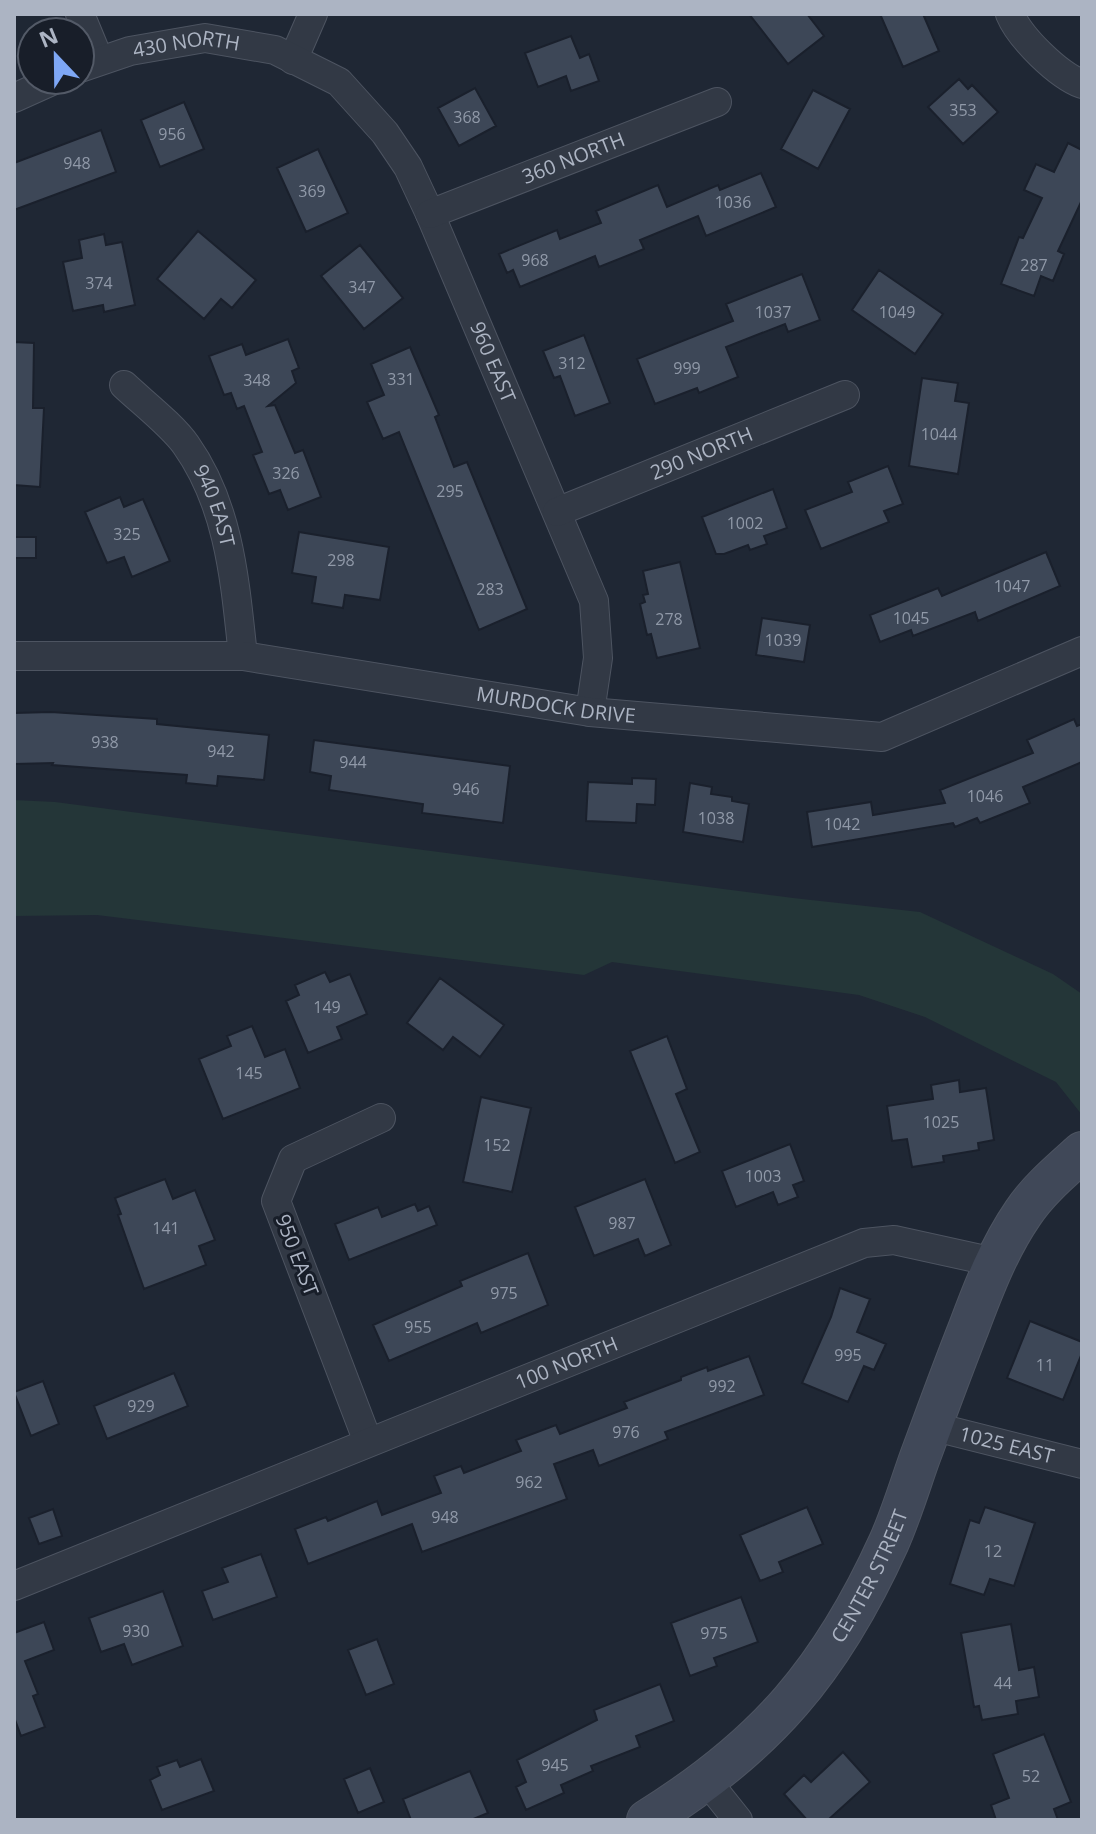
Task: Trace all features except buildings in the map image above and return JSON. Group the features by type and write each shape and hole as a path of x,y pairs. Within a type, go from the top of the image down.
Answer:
{"street":[{"path":"293,60 313,14"},
{"path":"1010,14 1015,26 1066,78 1082,84"},
{"name":"430 NORTH","path":"96,62 130,51 205,38 275,50 293,60"},
{"name":"960 EAST","path":"293,60 339,82 385,133 408,167 430,214 594,601 598,658 590,712"},
{"name":"360 NORTH","path":"430,214 717,102"},
{"name":"940 EAST","path":"124,385 186,443 210,489 224,525 233,569 243,656"},
{"name":"290 NORTH","path":"557,512 845,395"},
{"name":"MURDOCK DRIVE","path":"14,656 243,656 590,712 882,737 1082,651"},
{"name":"950 EAST","path":"368,1442 276,1201 293,1159 381,1118"},
{"path":"994,1262 1024,1211 1048,1182 1082,1152"},
{"name":"100 NORTH","path":"14,1586 864,1243 894,1240 994,1262"},
{"name":"CENTER STREET","path":"647,1820 706,1780 775,1721 799,1695 855,1611 890,1540 994,1262"},
{"name":"1025 EAST","path":"931,1426 1082,1464"},
{"path":"706,1780 738,1820"}],"shaded area":[{"path":"14,800 55,802 920,912 1053,974 1082,994 1082,1115 1056,1082 925,1017 859,995 612,962 584,975 97,915 14,916"}]}
